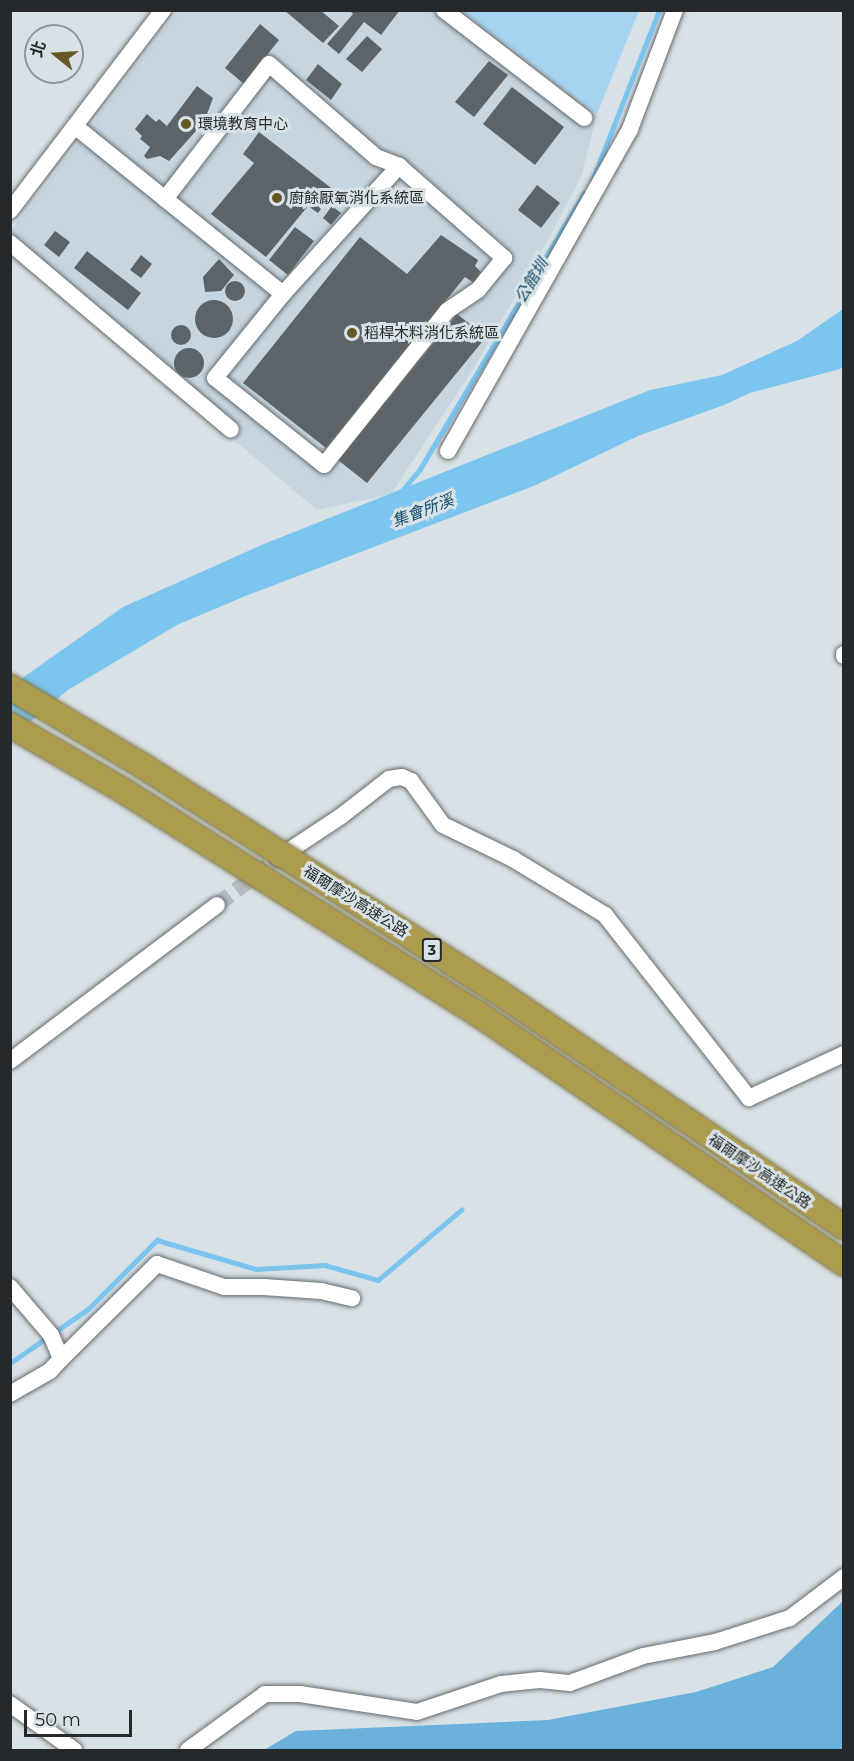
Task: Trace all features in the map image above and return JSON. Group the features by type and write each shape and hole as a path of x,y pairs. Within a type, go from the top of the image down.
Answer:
{"highway":[{"name":"福爾摩沙高速公路","path":"10,687 153,772 498,992 843,1227"},
{"name":"福爾摩沙高速公路","path":"10,724 124,790 477,1013 843,1263"}],"street":[{"path":"10,211 163,10"},
{"path":"444,10 584,117"},
{"path":"448,451 630,129 675,10"},
{"path":"165,199 268,64 376,157 399,166 504,258 478,291 447,311 324,465 215,378 283,294 399,166"},
{"path":"76,127 283,294"},
{"path":"10,243 231,430"},
{"path":"278,858 340,817 389,779 402,777 411,781 443,825 513,859 605,915 749,1098 843,1054"},
{"path":"10,1061 217,905"},
{"path":"10,1394 50,1371 157,1264 224,1287 321,1291 352,1298"},
{"path":"10,1287 51,1335 61,1359"},
{"path":"188,1750 265,1694 300,1694 417,1712 501,1684 540,1680 570,1683 643,1656 715,1642 790,1618 843,1577"},
{"path":"10,1704 74,1750"}],"shaded area":[{"path":"178,11 463,11 597,114 582,175 549,238 475,366 391,494 317,510 11,252 10,232"},
{"path":"463,11 639,11 597,114"},
{"path":"843,1601 843,1750 264,1750 296,1731 548,1720 696,1692 773,1667"}],"water":[{"name":"集會所溪","path":"843,309 843,366 840,369 750,393 724,405 638,436 536,485 243,597 177,625 68,690 11,738 11,686 123,607 264,544 650,390 722,375 797,341"}],"building":[{"path":"284,10 320,10 339,26 323,43"},
{"path":"349,10 400,10 381,35 364,22 339,54 327,44 353,14"},
{"path":"260,24 279,40 244,84 225,68"},
{"path":"367,36 382,49 362,72 346,59"},
{"path":"489,61 508,75 474,117 455,102"},
{"path":"318,64 342,84 331,100 306,80"},
{"name":"環境教育中心","path":"197,86 213,98 204,122 169,161 160,156 147,159 144,156 150,147 140,139 142,136 135,129 147,114 156,122 159,119 167,126"},
{"path":"512,87 564,127 535,165 483,124"},
{"name":"廚餘厭氧消化系統區","path":"259,132 335,191 318,213 308,206 266,257 211,214 254,163 243,154"},
{"path":"537,185 560,203 541,228 518,210"},
{"path":"332,206 341,213 331,225 323,218"},
{"path":"295,227 314,241 288,275 269,260"},
{"path":"55,231 70,242 59,257 44,245"},
{"name":"稻桿木料消化系統區","path":"441,235 478,260 475,266 481,272 474,283 465,277 326,448 243,383 360,237 407,274"},
{"path":"87,251 141,293 128,310 74,268"},
{"path":"141,255 152,264 141,278 130,270"},
{"path":"219,259 234,275 221,291 205,292 203,277"},
{"path":"235,281 242,284 245,291 242,298 235,301 228,298 225,291 228,284"},
{"path":"214,300 228,305 233,319 228,333 214,338 200,333 195,319 200,305"},
{"path":"457,314 486,337 367,483 338,460"},
{"path":"181,325 188,328 191,335 188,342 181,345 174,342 171,335 174,328"},
{"path":"189,348 200,352 204,363 200,374 189,378 178,374 174,363 178,352"}],"waterway":[{"name":"公館圳","path":"592,181 659,10"},
{"name":"公館圳","path":"400,493 420,469 584,193"},
{"path":"10,1363 88,1309 157,1240 256,1269 325,1265 378,1280 461,1210"}],"tunnel":[{"path":"217,905 278,858"}],"place":[{"name":"環境教育中心","path":"186,124"},
{"name":"廚餘厭氧消化系統區","path":"277,198"},
{"name":"稻桿木料消化系統區","path":"352,333"}]}
